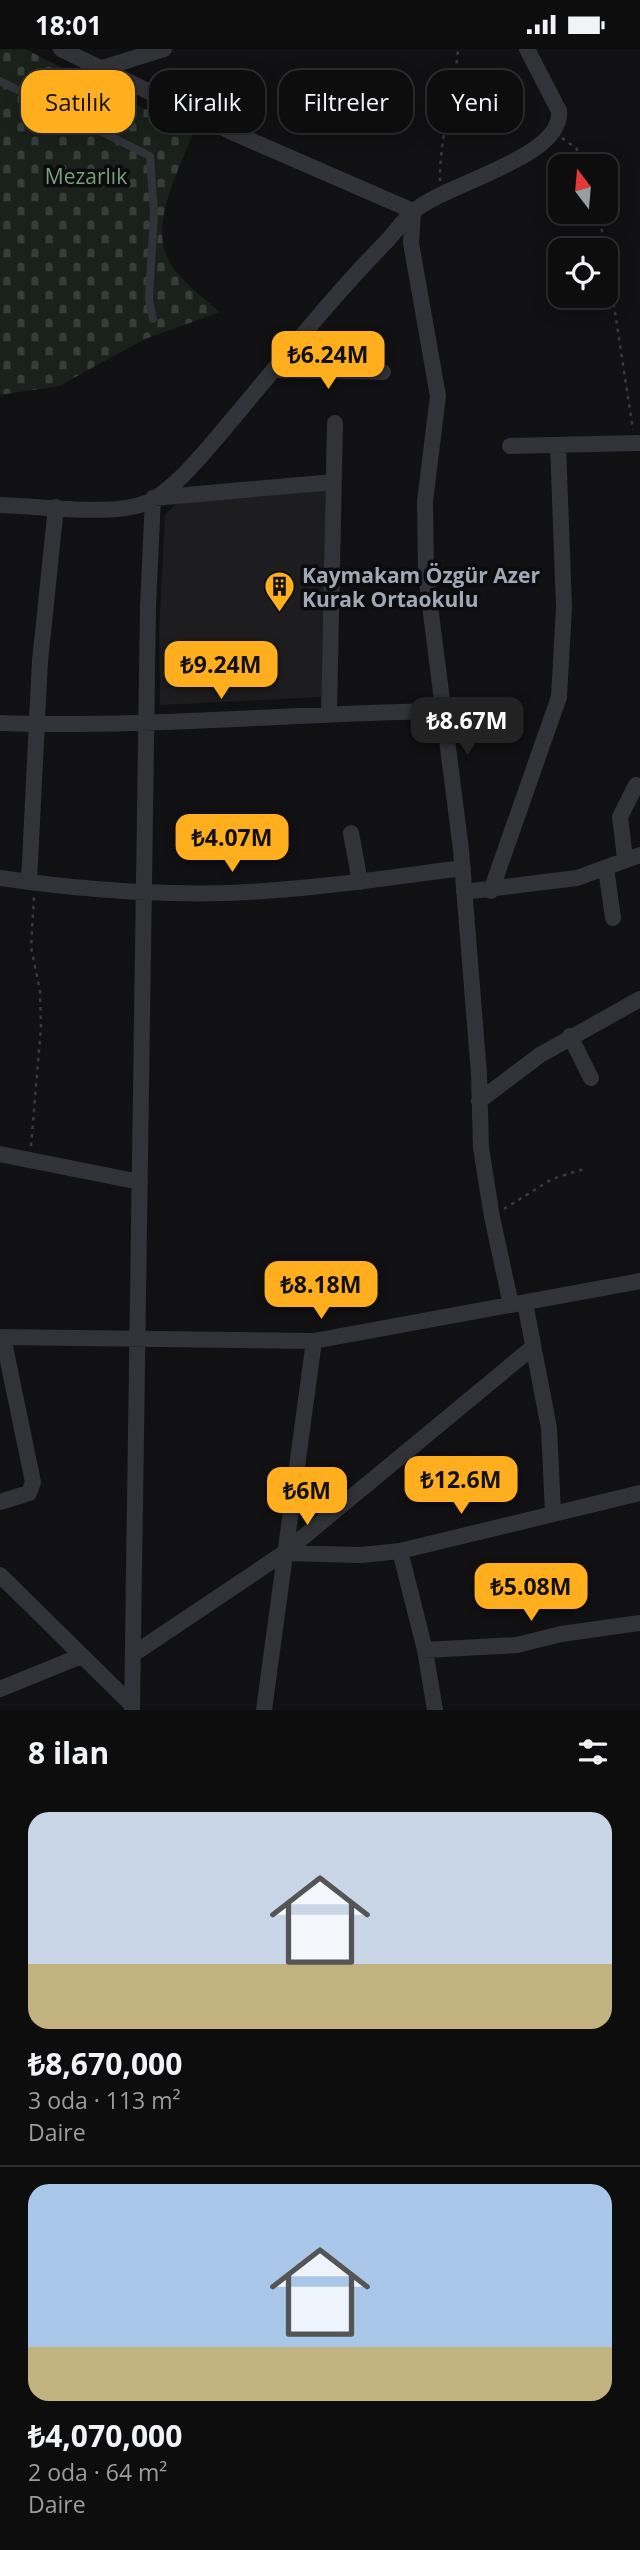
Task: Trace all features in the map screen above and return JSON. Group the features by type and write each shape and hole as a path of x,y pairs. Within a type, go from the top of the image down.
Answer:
{"street":[{"path":"61,49 236,134 413,211"},
{"path":"99,69 164,49"},
{"path":"0,505 112,509 145,504 198,460 344,285 413,211 441,195 526,156 555,132 560,123 559,111 527,49"},
{"path":"413,211 411,243 438,396 425,501 426,574 463,868 482,1157 492,1217 533,1347 549,1428 553,1513"},
{"path":"273,370 383,372"},
{"path":"329,712 335,423"},
{"path":"510,446 637,443"},
{"path":"491,891 559,697 564,607 558,445"},
{"path":"153,498 333,482"},
{"path":"132,1707 135,1653 136,1339 153,498"},
{"path":"32,882 40,661 56,507"},
{"path":"0,723 242,719 329,712 442,711"},
{"path":"464,892 491,891 577,878 632,857 620,817 636,785"},
{"path":"351,833 360,881"},
{"path":"0,878 146,890 227,893 463,868"},
{"path":"606,868 613,918"},
{"path":"479,1101 540,1055 640,999"},
{"path":"570,1037 591,1078"},
{"path":"0,1154 140,1182"},
{"path":"0,1502 26,1495 33,1489 1,1337 314,1341 640,1281"},
{"path":"264,1710 284,1553 302,1446 314,1341"},
{"path":"135,1653 284,1553 533,1347"},
{"path":"284,1553 362,1555 400,1551 640,1493"},
{"path":"400,1551 425,1650 435,1710"},
{"path":"0,1576 132,1707"},
{"path":"425,1650 517,1645 561,1633 640,1623"},
{"path":"0,1689 81,1656"}],"lane":[{"path":"0,82 150,156 154,213 149,299 153,319"}],"path":[{"path":"441,195 439,160 456,80 458,49"},
{"path":"555,132 580,154"},
{"path":"613,308 628,410 637,443"},
{"path":"31,1160 31,1128 41,1008 32,960 32,882"},
{"path":"492,1217 552,1179 584,1169"}],"shaded area":[{"path":"326,488 321,697 160,705 159,633 165,515 183,497"}],"green space":[{"name":"Mezarlık","path":"0,49 25,49 67,70 21,70 21,133 135,133 135,104 149,111 149,133 193,133 166,204 162,234 164,248 180,276 220,312 145,339 59,386 0,395"}],"place":[{"name":"Kaymakam Özgür Azer Kurak Ortaokulu","path":"279,614"}]}
